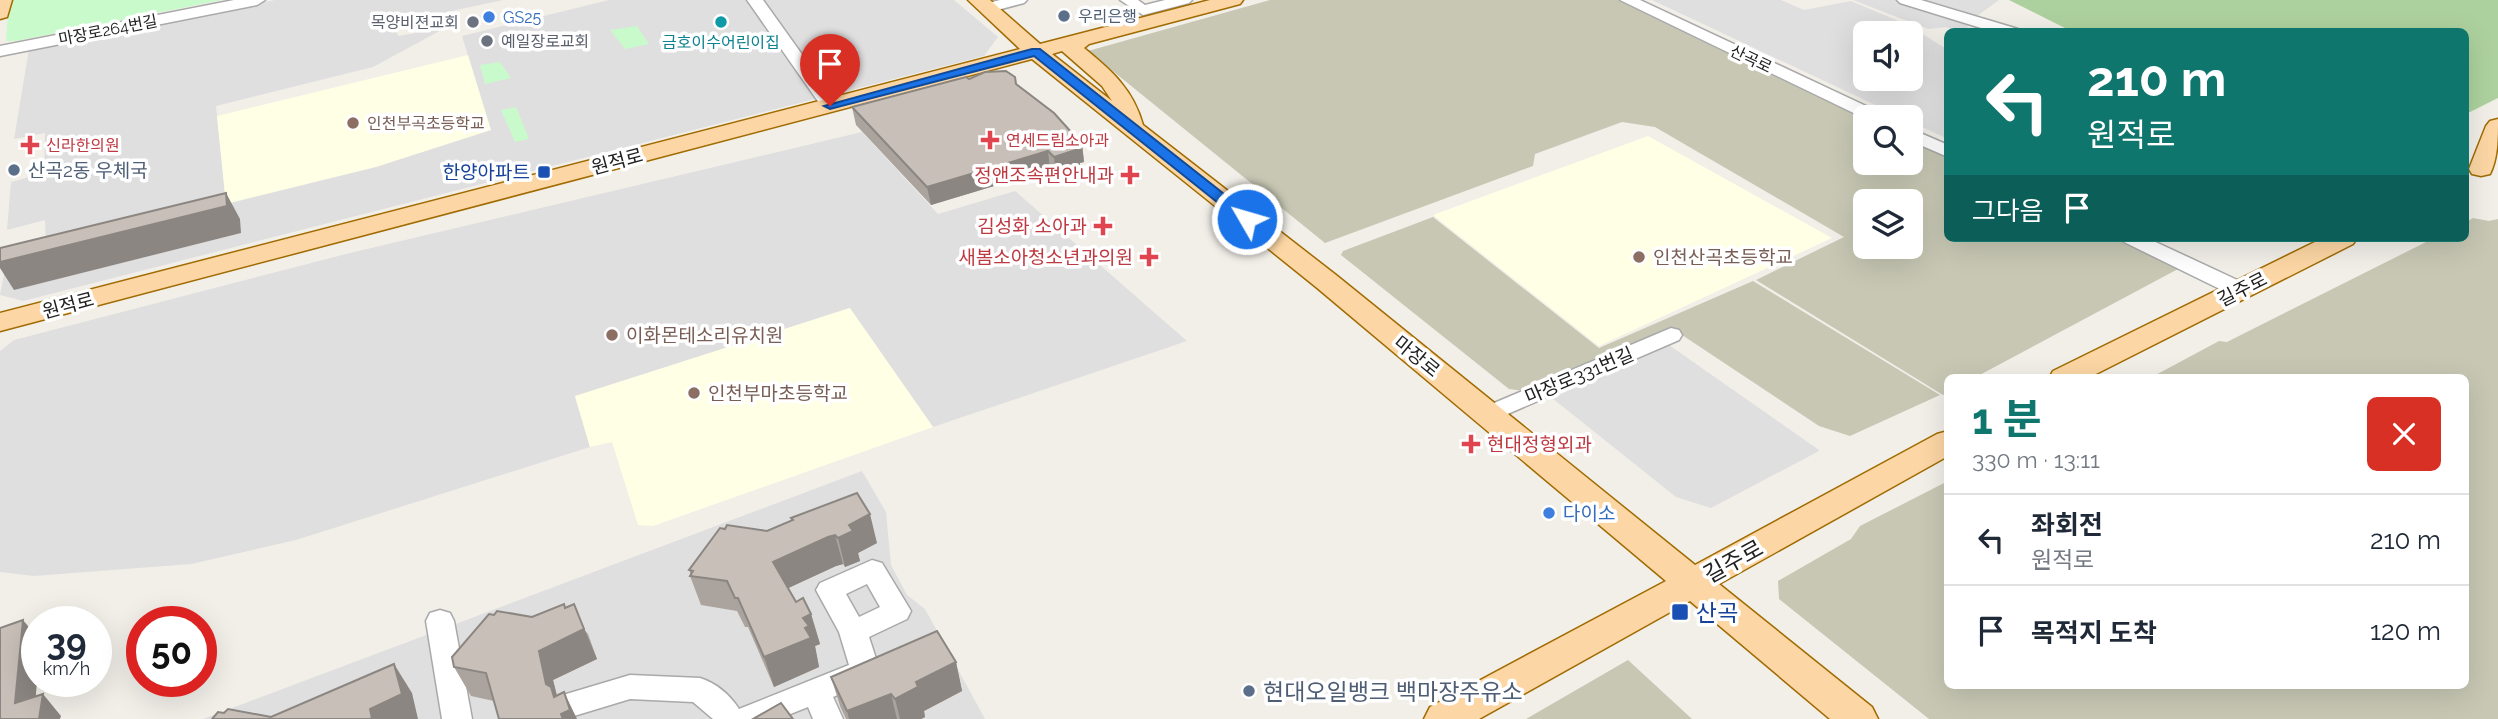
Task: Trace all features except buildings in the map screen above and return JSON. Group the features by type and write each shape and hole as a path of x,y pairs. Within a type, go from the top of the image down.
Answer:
{"main road":[{"path":"0,13 2,0"},
{"name":"원적로","path":"0,322 1233,0"},
{"name":"마장로","path":"982,4 1036,52 1326,281 1858,719"},
{"path":"1082,40 1071,48 1118,88 1126,102 1132,126"},
{"path":"941,77 1019,73 1048,77 1085,91"},
{"path":"2488,166 2498,126"},
{"name":"길주로","path":"2072,374 2336,242"},
{"name":"길주로","path":"1444,719 1944,444"}],"street":[{"name":"마장로264번길","path":"0,51 257,0"},
{"path":"755,0 830,106"},
{"path":"982,4 1018,0"},
{"path":"1128,0 1143,10 1184,0"},
{"name":"산곡로","path":"1628,0 1853,107"},
{"path":"1905,0 1998,28"},
{"path":"1923,140 1944,150"},
{"path":"2139,242 2240,290"},
{"name":"마장로331번길","path":"1488,414 1671,335"},
{"path":"440,621 457,719"},
{"path":"746,719 822,706 865,671 853,632"},
{"path":"573,704 630,687 700,690 722,708 729,719"}],"shaded area":[{"path":"275,0 503,0 419,18 402,18 391,26 399,36 447,27 373,67 216,106 226,203 490,130 462,36 609,0 954,0 998,37 984,56 23,301 0,295 7,258 46,248 45,220 7,230 11,182 44,173 45,133 14,139 29,49"},
{"path":"1270,0 1618,0 1853,113 1853,175 1923,175 1923,146 1944,156 1944,242 2122,242 2178,269 1981,374 1944,374 1943,395 1756,280 1844,237 1655,127 1622,122 1535,154 1533,166 1325,243 1088,51"},
{"path":"1652,0 1781,0 1804,10 1851,1 1898,21 1853,21 1853,91 1923,91 1923,34 1944,48 1944,137 1923,128 1923,105 1875,105"},
{"path":"1853,0 1999,0 1969,22 1967,28 1928,29 1923,27 1923,21 1907,21"},
{"name":"인천부곡초등학교","path":"468,55 491,130 376,167 226,204 217,116"},
{"path":"862,132 938,214 1015,191 1187,341 933,427 849,308 575,397 590,447 296,540 191,564 34,576 0,572 0,351 14,340 350,253"},
{"name":"인천산곡초등학교","path":"1648,136 1832,238 1599,346 1433,215"},
{"path":"1433,217 1599,348 1753,281 1940,395 1850,436 1819,426 1670,327 1524,391 1509,389 1341,255 1343,251"},
{"path":"2473,218 2489,221 2498,219 2498,719 1929,719 1779,599 1778,581 1851,539 1860,526 1944,483 1944,689 2469,689 2469,374 2157,374 2219,341 2227,342 2426,242 2469,242 2469,220"},
{"path":"850,308 933,427 653,526 638,525 612,442 590,447 575,396"},
{"path":"1669,345 1819,451 1711,508 1676,497 1552,398"},
{"path":"862,471 886,512 891,565 907,595 925,609 985,719 203,719"},
{"path":"1628,660 1692,719 1526,719"}],"green space":[{"path":"9,0 222,0 6,41"},
{"path":"2009,0 2498,0 2498,98 2469,112 2469,28 2065,28"},
{"path":"637,26 649,44 625,49 610,30"},
{"path":"500,62 511,78 485,84 480,65"},
{"path":"516,107 529,139 515,142 501,110"}],"place":[{"name":"우리은행","path":"1064,16"},
{"name":"GS25","path":"489,17"},
{"name":"목양비젼교회","path":"473,22"},
{"name":"금호이수어린이집","path":"721,22"},
{"name":"예일장로교회","path":"487,41"},
{"name":"인천부곡초등학교","path":"353,123"},
{"name":"연세드림소아과","path":"990,140"},
{"name":"신라한의원","path":"30,145"},
{"name":"산곡2동 우체국","path":"14,170"},
{"name":"한양아파트","path":"544,172"},
{"name":"정앤조속편안내과","path":"1130,175"},
{"name":"김성화 소아과","path":"1103,226"},
{"name":"새봄소아청소년과의원","path":"1149,257"},
{"name":"인천산곡초등학교","path":"1639,257"},
{"name":"이화몬테소리유치원","path":"612,335"},
{"name":"인천부마초등학교","path":"694,393"},
{"name":"현대정형외과","path":"1471,444"},
{"name":"다이소","path":"1549,513"},
{"name":"산곡","path":"1680,612"},
{"name":"현대오일뱅크 백마장주유소","path":"1249,691"}],"route":[{"path":"830,106 1036,52 1247,219"}]}
